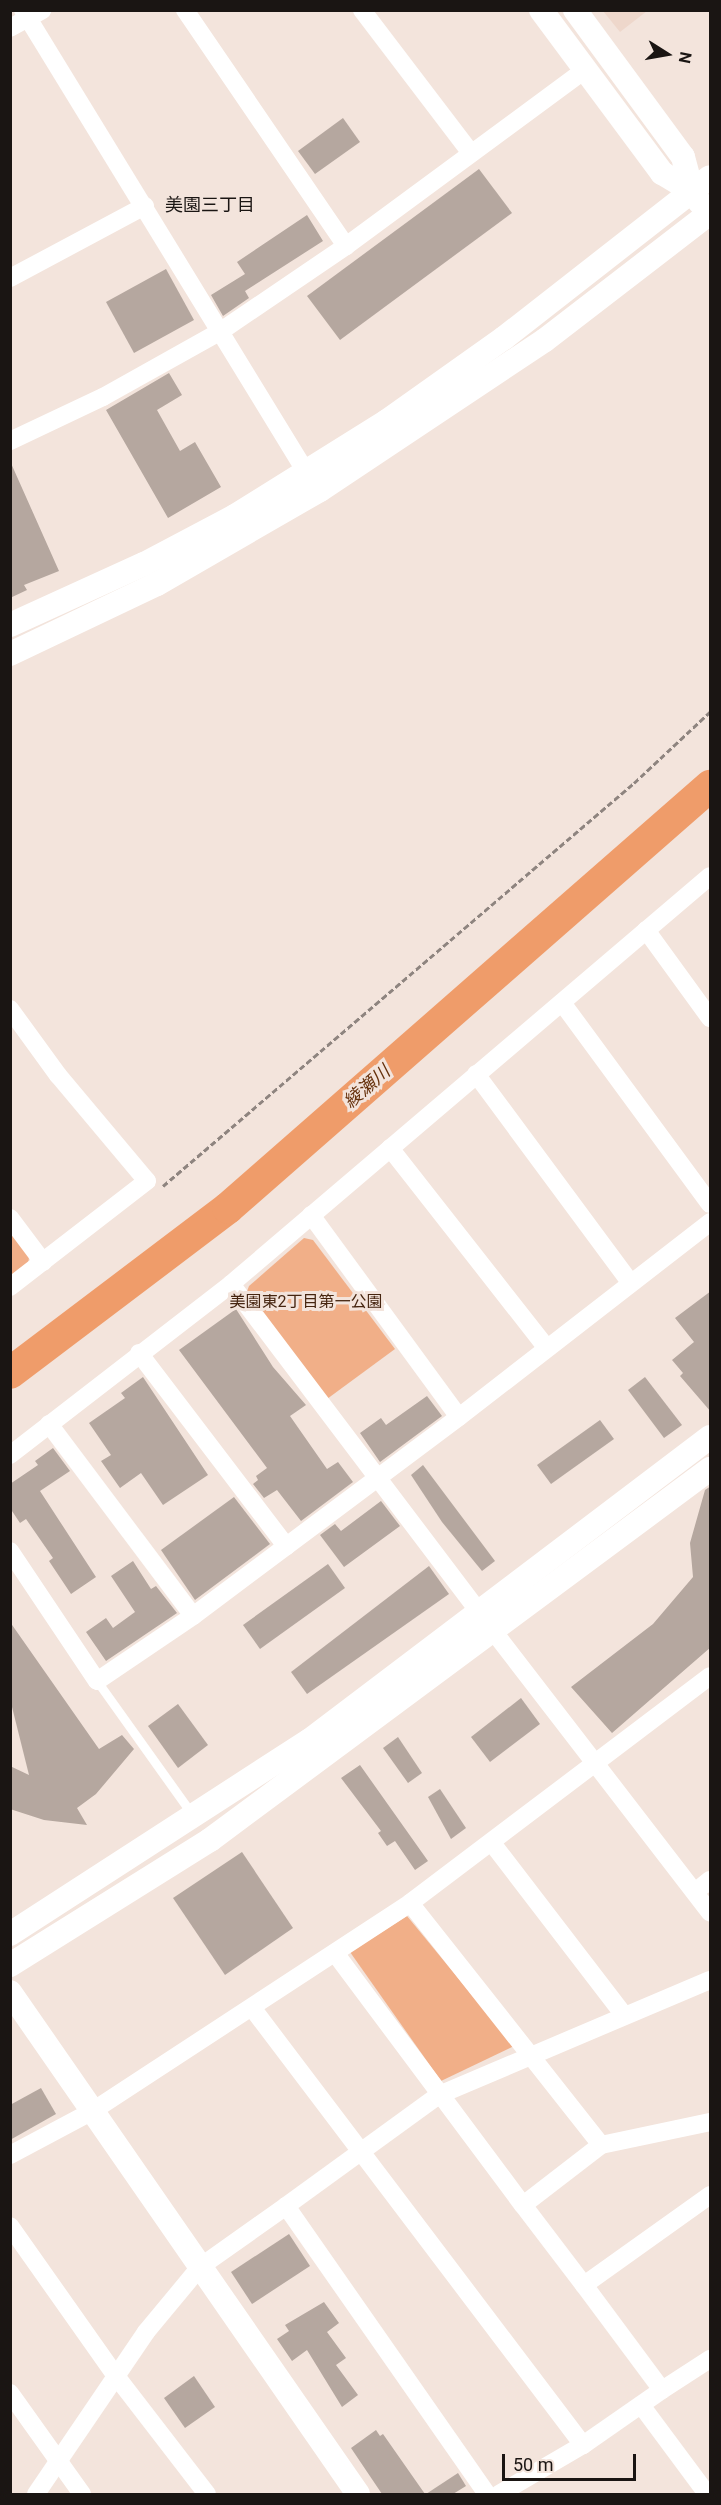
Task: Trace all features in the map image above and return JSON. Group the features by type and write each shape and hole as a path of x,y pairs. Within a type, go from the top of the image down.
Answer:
{"street":[{"path":"185,10 346,246"},
{"path":"362,10 471,153"},
{"path":"541,10 662,173 701,184"},
{"path":"10,654 157,584 360,465 545,340 710,215 701,184 575,10"},
{"path":"10,28 31,14 306,472"},
{"path":"10,441 103,397 221,331 346,246 585,70"},
{"path":"10,625 144,564 306,472 442,384 701,184"},
{"path":"10,278 145,206"},
{"path":"10,1455 231,1284 711,876"},
{"path":"646,930 711,1018"},
{"path":"563,1004 711,1204"},
{"path":"10,1009 58,1075 147,1181 10,1287"},
{"path":"476,1074 630,1282"},
{"path":"390,1148 546,1347"},
{"path":"311,1215 459,1418"},
{"path":"10,1218 43,1262"},
{"path":"10,1551 97,1680 193,1616 459,1418 546,1347 711,1222"},
{"path":"231,1284 487,1622 711,1912"},
{"path":"140,1353 286,1546"},
{"path":"49,1424 193,1616"},
{"path":"10,1965 210,1840 487,1622 711,1437"},
{"path":"10,1934 194,1819 711,1469"},
{"path":"10,2155 91,2112 410,1903 710,1677"},
{"path":"492,1843 624,2015"},
{"path":"695,1892 711,1880"},
{"path":"410,1903 532,2053 601,2145"},
{"path":"335,1953 439,2096 662,2390"},
{"path":"36,2494 146,2332 200,2267 439,2096 532,2053 711,1980"},
{"path":"10,1992 358,2494"},
{"path":"253,2008 583,2445"},
{"path":"523,2205 601,2145 711,2122"},
{"path":"584,2285 711,2195"},
{"path":"286,2206 487,2494"},
{"path":"10,2226 116,2376 207,2494"},
{"path":"499,2494 583,2445 711,2359"},
{"path":"10,2393 82,2494"},
{"path":"641,2405 707,2494"}],"lane":[{"path":"97,1680 194,1819"}],"path":[{"path":"159,1189 625,791 711,712"}],"shaded area":[{"path":"603,11 647,11 620,32"}],"green space":[{"path":"11,1233 29,1257 28,1265 11,1278"},
{"name":"美園東2丁目第一公園","path":"304,1238 313,1240 395,1349 327,1399 246,1294 249,1286"},
{"path":"407,1916 514,2046 441,2081 350,1952"}],"building":[{"path":"343,118 360,142 315,174 298,151"},
{"path":"479,169 512,213 340,340 307,296"},
{"path":"307,215 323,241 245,291 249,298 223,316 211,295 245,274 237,262"},
{"path":"166,269 194,320 134,353 106,302"},
{"path":"169,373 182,395 157,410 180,451 195,442 221,487 168,518 106,410"},
{"path":"10,461 59,571 24,585 27,590 10,598"},
{"path":"711,1291 711,1412 680,1376 683,1373 672,1360 694,1342 675,1318"},
{"path":"236,1309 273,1367 306,1405 290,1416 327,1469 338,1462 353,1482 301,1521 277,1490 264,1498 253,1484 258,1480 256,1476 267,1468 179,1350"},
{"path":"143,1377 208,1475 163,1505 141,1473 120,1488 101,1461 111,1455 89,1423 125,1398 121,1393"},
{"path":"645,1377 682,1425 664,1438 628,1390"},
{"path":"427,1396 442,1416 380,1462 360,1433 381,1418 386,1425"},
{"path":"600,1420 614,1439 551,1484 537,1465"},
{"path":"53,1448 70,1471 40,1491 96,1577 71,1594 49,1561 53,1558 26,1519 20,1523 10,1508 10,1484 38,1465 35,1461"},
{"path":"423,1465 495,1561 482,1571 442,1522 411,1475"},
{"path":"711,1486 711,1647 612,1733 571,1687 653,1624 693,1577 690,1543 705,1490"},
{"path":"234,1497 270,1544 195,1600 161,1550"},
{"path":"381,1501 400,1526 344,1567 320,1535 335,1524 341,1531"},
{"path":"133,1561 151,1589 156,1586 177,1613 106,1661 86,1632 106,1618 113,1628 135,1612 111,1576"},
{"path":"328,1564 345,1588 260,1649 243,1625"},
{"path":"429,1566 449,1594 307,1694 291,1672"},
{"path":"10,1622 99,1749 122,1735 134,1749 96,1794 77,1808 87,1825 44,1820 10,1809 10,1766 29,1775 10,1699"},
{"path":"521,1698 540,1724 490,1762 471,1737"},
{"path":"178,1704 208,1745 178,1768 148,1726"},
{"path":"398,1737 422,1773 408,1783 383,1748"},
{"path":"360,1765 428,1861 415,1870 395,1841 387,1846 378,1833 381,1831 341,1778"},
{"path":"440,1789 466,1828 451,1839 428,1797"},
{"path":"242,1852 293,1928 225,1975 173,1898"},
{"path":"41,2088 56,2114 10,2140 10,2105"},
{"path":"289,2234 310,2266 252,2304 231,2272"},
{"path":"324,2302 339,2323 327,2332 346,2358 336,2365 358,2395 342,2407 307,2350 292,2361 277,2339 289,2331 285,2325"},
{"path":"194,2376 215,2407 185,2428 164,2398"},
{"path":"376,2430 380,2436 383,2434 425,2494 382,2494 351,2448"},
{"path":"458,2473 466,2486 453,2494 426,2494"}],"waterway":[{"name":"綾瀬川","path":"10,1373 228,1208 710,786"}],"district":[{"name":"美園三丁目","path":"210,205"}]}
